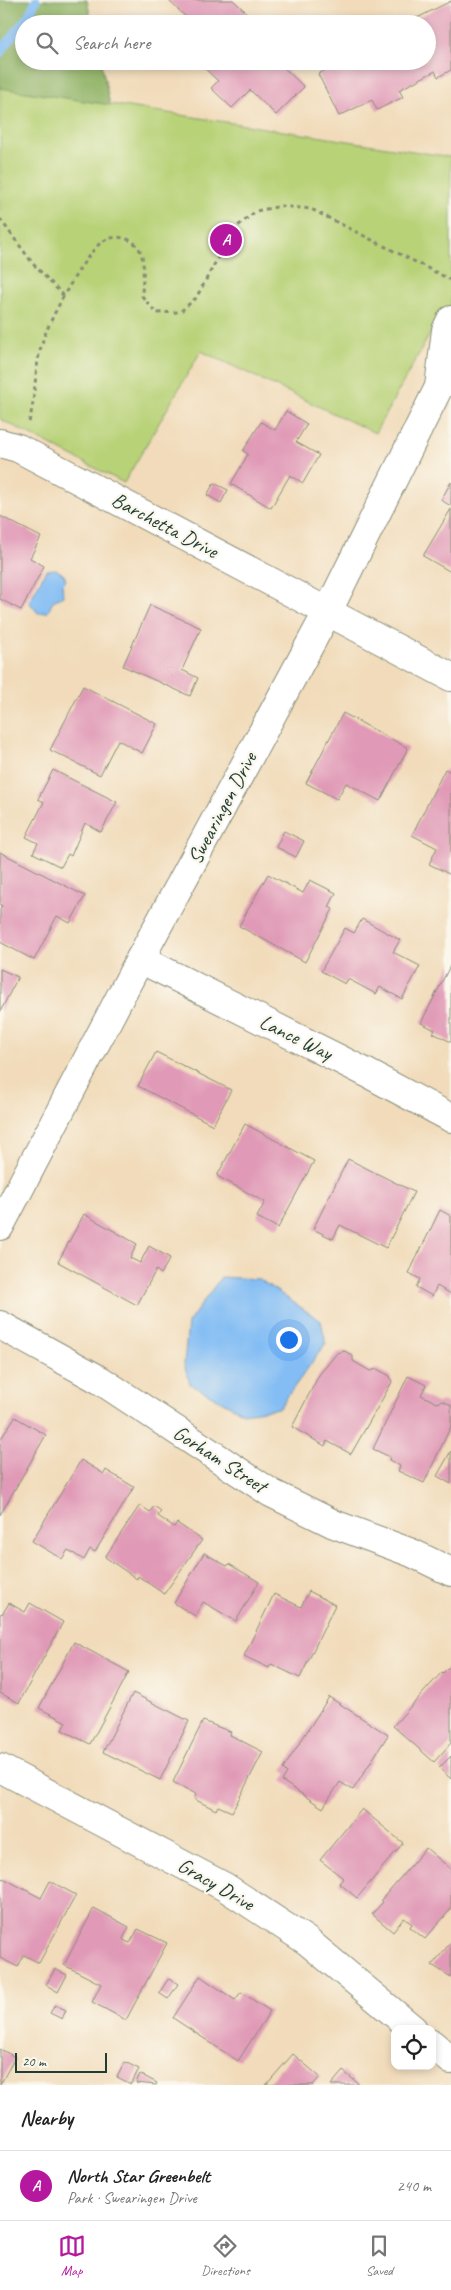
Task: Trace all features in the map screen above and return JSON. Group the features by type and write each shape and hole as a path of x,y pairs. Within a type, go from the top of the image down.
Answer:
{"street":[{"name":"Swearingen Drive","path":"0,1226 140,960 328,611 445,380 446,330 451,320"},
{"name":"Barchetta Drive","path":"9,445 451,677"},
{"name":"Lance Way","path":"140,960 367,1072 451,1118"},
{"name":"Gorham Street","path":"0,1325 100,1380 271,1493 334,1524 412,1552 451,1572"},
{"name":"Gracy Drive","path":"0,1768 225,1887 307,1941 409,2025"},
{"path":"436,2047 451,2060"}],"path":[{"path":"9,445 30,420 42,342 76,273 101,243 119,236 132,240 143,255 142,296 156,313 180,312 196,298 233,230 256,211 281,206 311,209 451,280"},
{"path":"0,219 34,265 64,296"}],"green space":[{"path":"0,0 87,0 90,15 15,15 15,70 103,70 110,105 0,88"},
{"path":"0,87 451,157 451,326 436,323 375,433 201,351 124,483 0,419"}],"water":[{"path":"56,569 64,575 66,580 62,584 63,596 53,601 48,612 38,613 29,602 46,570"},
{"path":"221,1277 259,1279 321,1321 326,1343 279,1408 243,1413 190,1384 184,1364 188,1323"}],"building":[{"path":"168,0 233,0 246,12 243,15 184,15"},
{"path":"451,1 451,70 438,77 435,71 399,90 403,97 377,110 372,100 339,116 318,74 326,70 436,70 436,15 423,15"},
{"path":"206,70 286,70 304,87 276,115 250,90 232,108 211,88 218,81"},
{"path":"286,411 307,424 296,442 319,455 303,483 290,475 271,508 231,484 248,454 243,451 261,422 275,430"},
{"path":"451,482 451,506 441,500"},
{"path":"214,483 228,490 221,503 207,495"},
{"path":"451,509 451,572 423,556"},
{"path":"0,516 41,537 30,558 44,566 21,610 0,599"},
{"path":"150,605 201,628 182,670 198,678 190,696 123,666"},
{"path":"83,686 157,724 142,753 118,740 100,775 50,750"},
{"path":"343,713 408,748 380,801 346,783 337,799 306,783"},
{"path":"445,769 451,772 451,875 429,864 437,848 412,835"},
{"path":"53,770 117,802 101,832 85,823 71,856 68,854 61,867 33,853 38,843 26,837 44,802 38,799"},
{"path":"284,831 304,841 296,857 276,847"},
{"path":"0,852 85,896 70,923 57,916 34,960 0,942 0,910 2,906 0,905"},
{"path":"268,874 303,893 310,880 336,893 329,907 333,909 305,962 239,926"},
{"path":"362,919 400,940 393,952 420,966 402,999 380,987 376,994 348,979 345,984 321,971 345,928 354,933"},
{"path":"451,964 451,1042 433,1033 435,1030 421,1023"},
{"path":"0,969 18,977 0,1012"},
{"path":"156,1052 231,1090 213,1125 138,1086"},
{"path":"245,1124 314,1161 278,1228 257,1217 265,1202 217,1176"},
{"path":"348,1159 414,1192 386,1248 340,1225 333,1239 313,1229"},
{"path":"440,1210 451,1216 451,1294 437,1286 432,1296 416,1287 420,1279 409,1273"},
{"path":"84,1214 137,1244 130,1258 140,1263 149,1246 170,1258 161,1274 156,1270 137,1305 58,1262"},
{"path":"345,1351 353,1356 353,1361 370,1371 377,1369 390,1376 392,1382 351,1454 327,1441 325,1446 292,1427 319,1375 337,1353"},
{"path":"408,1376 426,1385 421,1395 437,1403 443,1401 451,1405 451,1426 424,1483 398,1471 400,1466 389,1460 390,1457 373,1449"},
{"path":"15,1417 46,1435 0,1515 0,1440"},
{"path":"451,1451 451,1484 437,1476"},
{"path":"81,1460 104,1474 106,1470 134,1487 95,1552 90,1549 84,1560 68,1550 62,1559 32,1541"},
{"path":"140,1505 150,1512 154,1506 161,1511 158,1516 174,1527 177,1523 202,1540 164,1594 138,1576 137,1579 105,1557"},
{"path":"204,1553 227,1566 229,1564 259,1582 236,1621 203,1602 195,1616 174,1603"},
{"path":"309,1591 335,1605 300,1678 271,1664 269,1668 244,1656 274,1594 301,1607"},
{"path":"9,1603 25,1612 30,1603 63,1622 19,1703 0,1693 0,1614 3,1613"},
{"path":"74,1642 129,1672 90,1744 62,1730 66,1722 39,1708"},
{"path":"451,1665 451,1743 434,1762 393,1726 442,1672"},
{"path":"133,1693 189,1721 160,1780 103,1752"},
{"path":"329,1697 388,1735 353,1790 340,1782 323,1808 282,1781 287,1773 283,1769"},
{"path":"203,1721 231,1732 230,1735 263,1752 232,1812 218,1806 216,1810 194,1799 196,1794 173,1782"},
{"path":"451,1756 451,1779 439,1768"},
{"path":"362,1809 403,1843 357,1898 339,1883 343,1878 320,1860"},
{"path":"426,1848 451,1869 451,1909 425,1939 410,1927 412,1924 404,1918 393,1932 372,1914 383,1902 381,1900"},
{"path":"3,1878 41,1898 50,1881 76,1895 39,1963 24,1955 18,1967 0,1958 0,1885"},
{"path":"94,1908 129,1927 123,1939 125,1941 130,1943 138,1929 167,1943 126,2020 92,2002 101,1984 64,1965"},
{"path":"451,1942 451,1977 432,1965"},
{"path":"55,1969 67,1975 58,1992 46,1985"},
{"path":"200,1976 235,2000 241,1992 270,2011 238,2061 173,2018"},
{"path":"169,1978 178,1984 168,1999 159,1993"},
{"path":"55,2005 66,2010 62,2019 50,2013"},
{"path":"0,2049 15,2057 0,2085"},
{"path":"293,2054 320,2077 313,2085 266,2085"},
{"path":"125,2062 139,2069 131,2084 117,2077"},
{"path":"343,2071 360,2085 331,2085"},
{"path":"140,2074 157,2083 156,2085 136,2083"}],"waterway":[{"path":"28,15 36,0"},
{"path":"0,53 15,33"}],"place":[{"name":"North Star Greenbelt","path":"226,240"}]}
